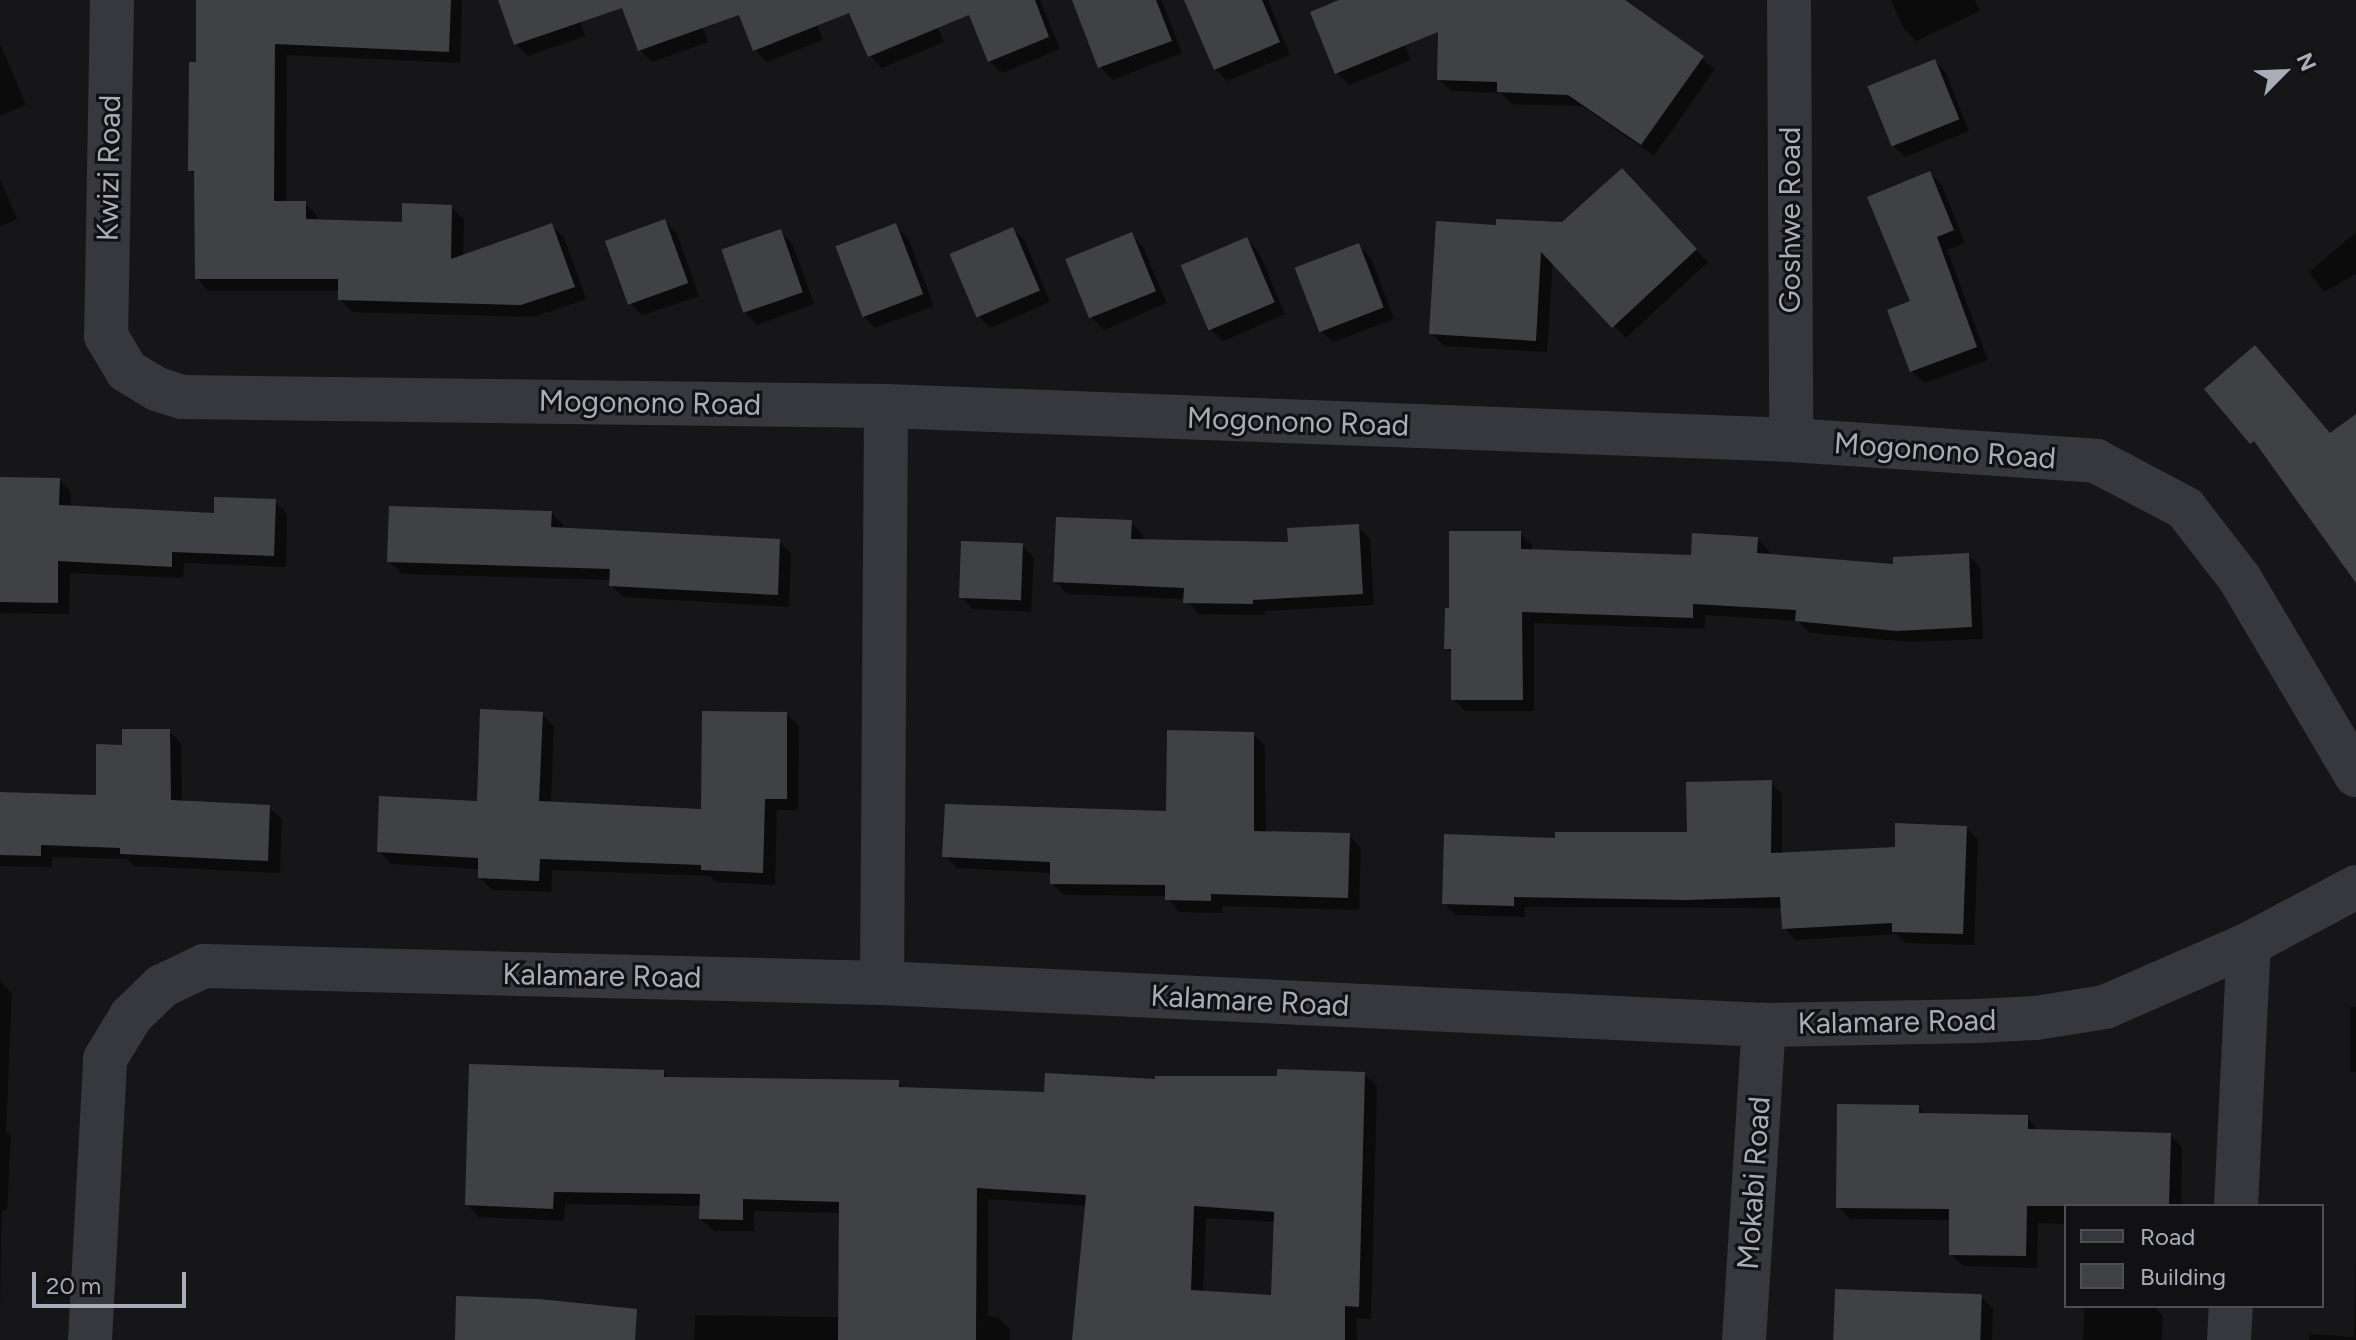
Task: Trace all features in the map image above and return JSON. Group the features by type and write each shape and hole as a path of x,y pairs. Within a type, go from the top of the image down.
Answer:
{"street":[{"name":"Kwizi Road","path":"106,336 112,0"},
{"name":"Goshwe Road","path":"1789,0 1791,440"},
{"name":"Mogonono Road","path":"106,336 127,371 157,389 182,397 886,406 1791,440 2096,461 2185,508 2240,579 2356,775"},
{"path":"882,983 886,406"},
{"name":"Kalamare Road","path":"90,1340 105,1059 131,1016 162,986 204,966 882,983 1764,1025 2036,1018 2105,1007 2249,944 2356,887"},
{"path":"2236,1204 2249,944"},
{"name":"Mokabi Road","path":"1744,1340 1764,1025"},
{"path":"2229,1340 2231,1308"}],"building":[{"path":"196,0 451,0 449,52 275,44 274,201 306,201 306,219 402,222 402,203 452,205 451,259 552,223 575,287 521,305 338,300 338,279 195,279 194,171 188,171 189,62 196,62"},
{"path":"498,0 1035,0 1049,37 988,62 969,15 868,57 849,13 753,51 739,15 638,51 622,8 514,45"},
{"path":"1072,0 1156,0 1172,41 1098,68"},
{"path":"1184,0 1262,0 1280,42 1214,70"},
{"path":"1339,0 1625,0 1704,56 1641,145 1568,95 1497,92 1497,82 1437,80 1438,32 1335,74 1310,12"},
{"path":"1935,59 1959,119 1892,147 1867,86"},
{"path":"1622,168 1697,249 1612,328 1541,252 1536,341 1429,334 1436,221 1496,225 1496,219 1562,222"},
{"path":"1930,171 1954,230 1937,237 1977,347 1910,372 1887,310 1910,301 1867,197"},
{"path":"665,219 688,283 628,305 605,241"},
{"path":"896,223 923,294 863,317 835,246"},
{"path":"1013,227 1040,291 976,317 949,254"},
{"path":"781,229 803,292 743,313 721,250"},
{"path":"1132,232 1156,291 1089,318 1065,259"},
{"path":"1247,237 1275,302 1208,330 1181,265"},
{"path":"1359,243 1384,307 1319,332 1295,268"},
{"path":"2255,345 2330,433 2356,414 2356,583 2254,441 2250,444 2204,389"},
{"path":"0,477 60,478 59,505 214,513 214,497 276,499 274,556 172,552 172,567 58,561 58,603 0,602"},
{"path":"389,506 552,511 551,527 780,539 778,595 609,586 610,569 387,562"},
{"path":"1056,517 1132,520 1131,539 1288,542 1287,528 1359,524 1363,594 1253,600 1253,604 1183,603 1184,588 1053,582"},
{"path":"1449,531 1521,531 1521,549 1691,555 1692,533 1758,537 1757,553 1893,564 1893,557 1969,553 1972,627 1897,631 1795,621 1796,610 1693,604 1693,618 1522,612 1523,700 1451,700 1451,649 1444,649 1445,608 1449,608"},
{"path":"961,541 1023,543 1021,600 959,598"},
{"path":"480,709 543,712 539,801 701,809 702,711 787,712 787,799 765,799 763,873 701,870 701,865 540,859 539,881 478,878 478,858 377,852 379,796 477,801"},
{"path":"122,729 170,729 171,800 270,805 268,861 120,854 120,848 41,845 41,856 0,855 0,792 96,795 96,744 122,745"},
{"path":"1167,730 1254,732 1254,831 1350,833 1348,898 1211,894 1211,901 1165,900 1165,885 1050,884 1050,862 942,857 945,804 1166,811"},
{"path":"1772,780 1771,853 1895,847 1895,823 1967,826 1963,934 1892,932 1892,923 1782,929 1780,897 1686,900 1514,897 1514,906 1442,904 1444,834 1555,838 1555,832 1687,832 1686,782"},
{"path":"469,1064 664,1070 664,1077 899,1080 899,1087 1044,1092 1045,1073 1155,1079 1155,1076 1277,1076 1277,1069 1365,1072 1359,1307 1345,1306 1345,1340 1072,1340 1086,1195 977,1188 976,1340 838,1340 839,1202 743,1199 743,1220 699,1219 700,1194 554,1192 553,1209 465,1205","holes":["1194,1206 1274,1212 1271,1295 1191,1290"]},
{"path":"1837,1104 1919,1105 1919,1113 2028,1115 2028,1129 2171,1133 2169,1204 2027,1206 2026,1256 1949,1255 1949,1209 1836,1208"},
{"path":"1835,1289 1982,1294 1980,1340 1833,1340"},
{"path":"456,1296 539,1299 637,1309 635,1340 455,1340"}]}
